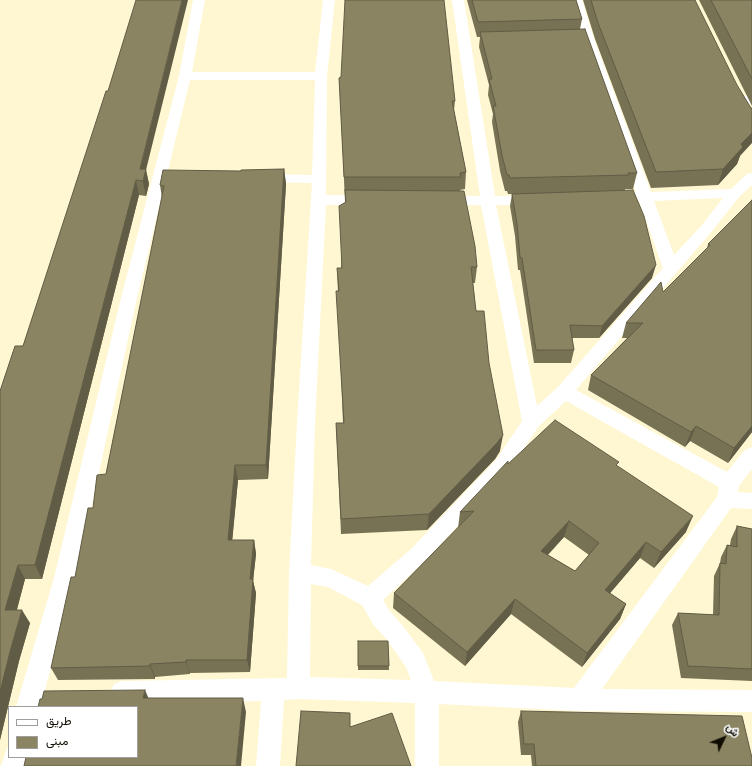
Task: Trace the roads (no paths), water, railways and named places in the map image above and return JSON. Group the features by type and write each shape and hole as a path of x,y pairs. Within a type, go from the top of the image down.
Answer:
{"street":[{"path":"30,700 65,578 129,298 167,177 199,0"},
{"path":"298,688 300,573 306,423 319,200 318,179 321,76 329,0"},
{"path":"458,0 470,43 488,201 531,422"},
{"path":"576,0 588,39 671,268"},
{"path":"573,40 588,39"},
{"path":"185,76 321,76"},
{"path":"733,85 746,100 748,113"},
{"path":"247,178 318,179"},
{"path":"370,598 418,555 503,465 531,422 564,392 707,228 735,193 751,180"},
{"path":"599,198 735,193"},
{"path":"319,200 380,200"},
{"path":"427,201 552,200"},
{"path":"564,392 728,491 752,501"},
{"path":"580,700 752,455"},
{"path":"300,573 331,578 370,598 381,617 395,633 415,661 427,692 427,766"},
{"path":"102,692 273,690 298,688 427,692 580,700 752,701"},
{"path":"268,766 273,690"},
{"path":"30,700 55,693"}]}
